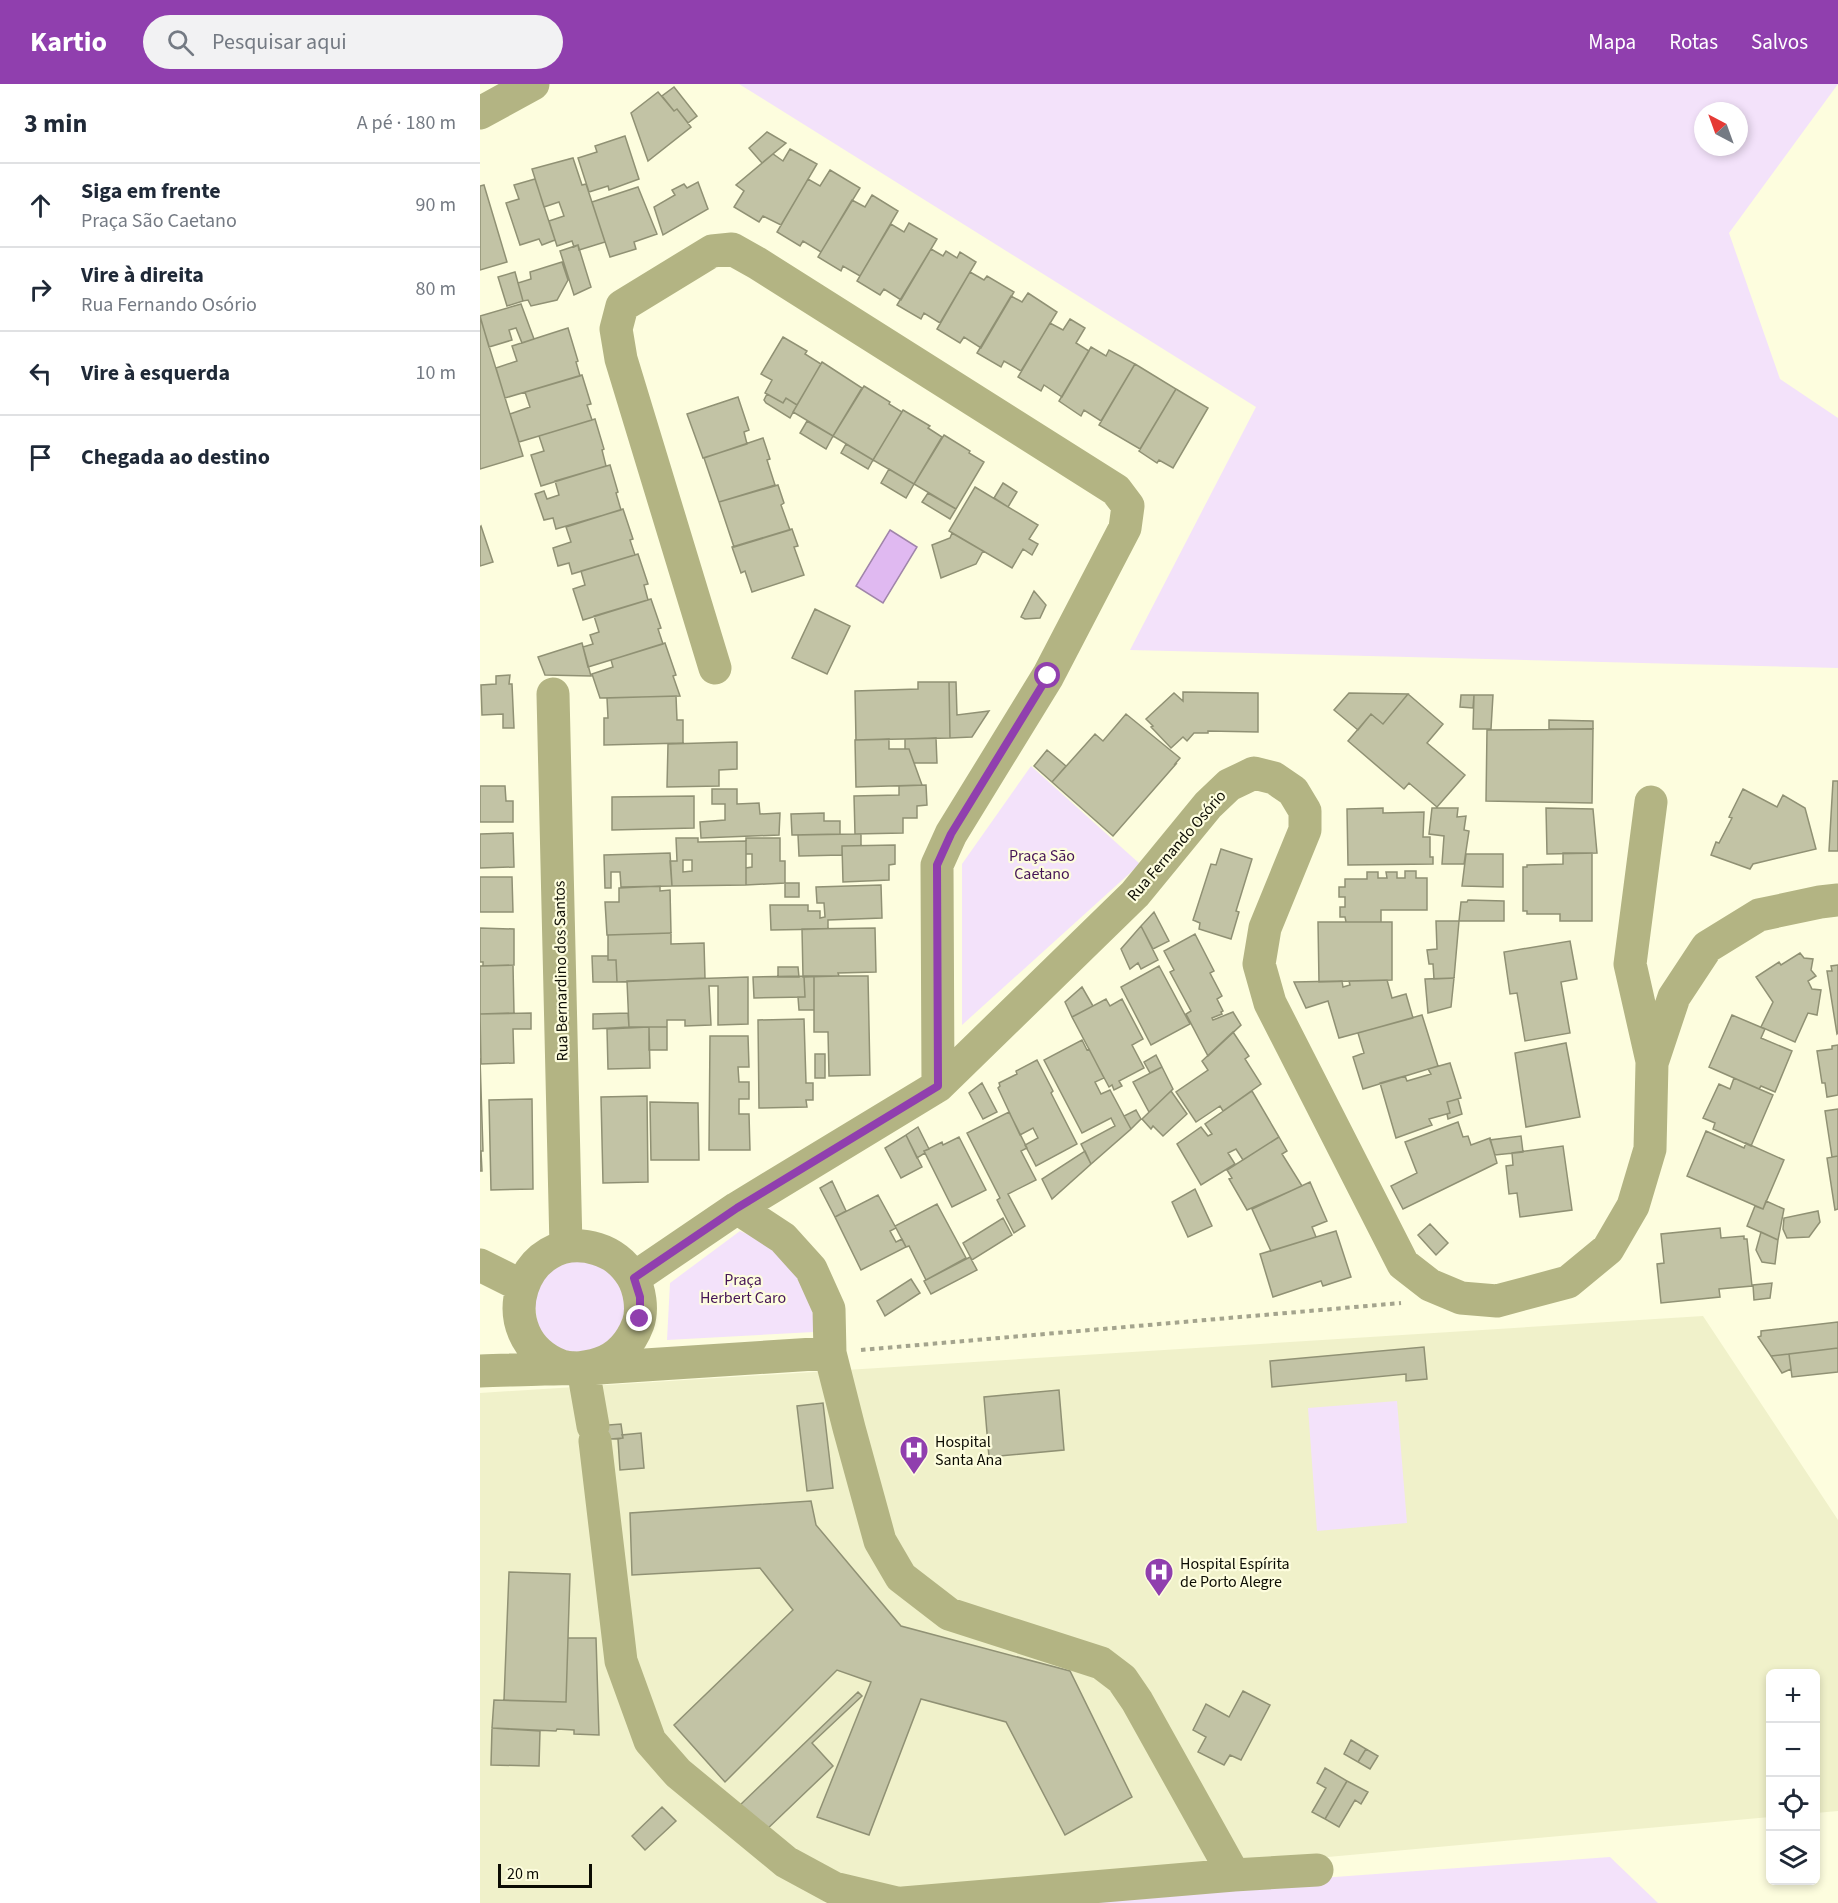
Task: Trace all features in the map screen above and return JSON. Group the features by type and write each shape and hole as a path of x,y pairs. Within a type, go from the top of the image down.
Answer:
{"street":[{"path":"480,113 533,84"},
{"path":"715,668 621,359 616,329 622,306 712,251 732,249 757,263 1116,490 1128,506 1125,528 1048,676 951,834 937,865 938,1086"},
{"name":"Rua Bernardino dos Santos","path":"553,694 566,1247"},
{"name":"Rua Fernando Osório","path":"634,1278 737,1208 938,1086 1135,894 1208,805 1229,785 1254,773 1274,778 1293,791 1305,811 1305,831 1265,928 1259,964 1270,1003 1403,1264 1430,1284 1461,1298 1497,1301 1568,1282 1608,1249 1633,1206 1650,1149 1652,1063 1630,964 1651,802"},
{"name":"Rua Fernando Osório","path":"1652,1063 1674,997 1707,947 1759,915 1838,900"},
{"path":"737,1208 783,1238 811,1269 829,1309 830,1353 849,1428 880,1541 901,1578 949,1614 1101,1663 1122,1679 1137,1701 1234,1875"},
{"path":"586,1246 606,1251 622,1262 634,1278 640,1297 640,1319 633,1337 620,1353 603,1364 583,1369 563,1366 544,1358 529,1344 520,1326 518,1306 522,1286 531,1268 547,1255 566,1247 586,1246"},
{"path":"480,1265 522,1286"},
{"path":"480,1371 583,1369 830,1353"},
{"path":"583,1369 594,1434 621,1661 650,1741 678,1773 786,1862 834,1888 897,1903"},
{"path":"903,1903 1317,1870"}],"path":[{"path":"830,1353 1401,1303"}],"shaded area":[{"path":"890,530 917,547 883,603 856,586"},
{"name":"Hospital Espírita de Porto Alegre","path":"1703,1316 1838,1520 1838,1811 1820,1813 1820,1669 1766,1669 1766,1817 818,1903 480,1903 480,1393"}],"green space":[{"path":"739,84 1838,84 1729,233 1780,379 1838,418 1838,668 1130,650 1256,407"},
{"name":"Praça São Caetano","path":"1031,766 1140,864 962,1025 962,864"},
{"name":"Praça Herbert Caro","path":"740,1231 770,1244 792,1268 812,1302 814,1332 667,1340 670,1283"},
{"path":"585,1258 613,1271 628,1300 622,1331 598,1353 566,1354 539,1336 533,1290 553,1265"},
{"path":"1397,1401 1407,1523 1317,1531 1308,1408"},
{"path":"1610,1857 1658,1903 975,1903"}],"building":[{"path":"674,87 697,116 688,123 662,96"},
{"path":"658,92 674,111 677,109 691,127 648,161 631,113"},
{"path":"767,132 786,143 762,163 749,148"},
{"path":"625,136 639,179 609,190 608,186 589,192 578,158 597,152 595,146"},
{"path":"790,149 817,164 781,225 763,216 759,222 734,207 744,191 736,185 773,154 783,161"},
{"path":"573,158 582,185 586,184 605,242 579,250 578,245 574,247 572,241 557,246 549,221 564,216 559,202 544,207 532,169"},
{"path":"830,170 860,188 821,252 803,241 800,246 777,232 808,179 820,186"},
{"path":"535,179 555,240 542,245 539,239 520,245 506,203 519,199 514,185"},
{"path":"698,182 708,209 663,235 654,207 675,195 672,190 684,184 687,188"},
{"path":"484,185 507,262 480,270 480,186"},
{"path":"638,187 657,234 634,242 636,249 610,257 592,202"},
{"path":"872,195 898,211 860,276 843,266 841,271 818,257 852,200 865,207"},
{"path":"909,223 937,239 901,300 884,289 880,295 857,281 891,224 904,232"},
{"path":"578,245 591,287 574,295 560,251"},
{"path":"931,249 943,256 946,251 957,258 960,252 976,262 940,323 924,313 921,319 897,305"},
{"path":"562,262 568,280 557,300 531,306 528,300 523,301 518,283 531,279 530,272"},
{"path":"515,272 523,301 507,306 498,277"},
{"path":"970,272 984,280 987,276 1014,292 981,348 964,337 960,343 937,329"},
{"path":"1028,293 1057,312 1021,371 1004,361 1001,367 977,353 1011,296 1022,302"},
{"path":"521,304 534,339 522,343 516,328 509,330 512,340 489,347 480,316"},
{"path":"480,317 523,456 480,469"},
{"path":"1070,319 1085,328 1076,343 1089,351 1062,397 1044,385 1041,391 1018,377 1050,323 1063,330"},
{"path":"568,328 580,376 505,398 496,368 517,361 512,346"},
{"path":"783,337 807,351 805,354 821,364 797,405 786,398 783,403 765,393 772,380 761,374"},
{"path":"1091,347 1106,356 1109,350 1135,364 1101,421 1084,410 1081,416 1059,401"},
{"path":"822,362 862,388 833,436 793,412"},
{"path":"1135,364 1176,389 1140,449 1099,425"},
{"path":"582,375 591,404 587,405 592,420 519,442 510,414 530,407 525,392"},
{"path":"864,386 902,412 873,460 833,436"},
{"path":"1176,389 1208,408 1173,468 1159,460 1157,463 1139,451"},
{"path":"767,394 783,403 786,398 797,405 790,418 766,403 764,400"},
{"path":"738,397 749,430 744,432 747,444 703,458 687,414"},
{"path":"903,410 930,426 928,428 942,437 914,484 873,460"},
{"path":"595,419 604,449 602,450 606,466 541,486 531,455 544,451 539,436"},
{"path":"807,421 833,436 826,449 800,433"},
{"path":"944,435 984,462 956,509 914,484"},
{"path":"763,438 775,485 719,502 704,458"},
{"path":"846,444 873,460 868,469 841,453"},
{"path":"610,465 621,510 556,529 553,518 544,520 535,494 544,491 547,499 559,495 555,481"},
{"path":"889,469 914,484 906,498 881,483"},
{"path":"1003,483 1017,492 1008,507 994,498"},
{"path":"778,485 784,503 781,505 790,530 734,547 719,502"},
{"path":"975,487 1038,525 1029,539 1038,544 1032,555 1023,549 1012,568 949,531"},
{"path":"928,493 956,509 950,519 922,502"},
{"path":"623,509 633,539 630,540 635,555 572,574 569,563 558,566 553,548 571,542 566,527"},
{"path":"480,527 493,562 480,566"},
{"path":"792,529 798,546 794,547 804,575 752,592 745,571 741,573 732,547"},
{"path":"952,533 983,551 976,564 941,578 932,545 950,538"},
{"path":"638,554 648,584 644,585 648,600 583,620 573,589 585,585 581,571"},
{"path":"1034,591 1046,605 1040,618 1025,619 1021,617"},
{"path":"651,599 661,628 658,629 663,644 588,667 583,647 593,644 590,635 599,632 594,616"},
{"path":"815,609 850,626 827,674 792,658"},
{"path":"582,643 591,676 545,675 538,657"},
{"path":"665,643 676,675 673,676 680,696 600,698 592,674 613,667 611,660"},
{"path":"510,675 514,728 503,728 503,714 482,715 481,685 496,684 496,676"},
{"path":"918,682 949,682 950,738 856,740 855,691 918,689"},
{"path":"949,682 956,682 957,715 989,711 972,737 950,738"},
{"path":"1183,692 1258,693 1258,732 1194,733 1187,741 1183,737 1171,748 1146,719 1174,693 1183,701"},
{"path":"1349,693 1408,694 1383,724 1371,714 1358,730 1334,710"},
{"path":"1408,694 1443,724 1427,743 1465,775 1437,807 1409,783 1404,789 1348,741 1371,714 1383,724"},
{"path":"1461,695 1474,695 1473,708 1460,707"},
{"path":"1474,695 1493,695 1491,729 1473,729"},
{"path":"676,696 677,720 683,720 683,743 604,745 604,718 608,718 607,698"},
{"path":"1126,714 1180,758 1113,836 1052,782 1095,734 1103,741"},
{"path":"1549,720 1593,721 1593,729 1549,729"},
{"path":"1593,729 1592,803 1486,801 1487,730"},
{"path":"936,738 937,763 914,763 909,749 905,749 905,739"},
{"path":"889,739 889,749 909,749 922,785 856,787 855,740"},
{"path":"737,742 737,769 719,770 719,786 667,787 668,744"},
{"path":"1047,750 1066,766 1052,782 1034,766"},
{"path":"1833,781 1838,781 1838,851 1829,851"},
{"path":"926,785 927,805 917,806 917,818 903,818 903,833 855,834 854,796 899,795 899,786"},
{"path":"480,786 505,786 506,801 513,801 513,822 480,822"},
{"path":"712,789 737,789 737,804 759,803 760,814 780,813 779,835 701,838 700,822 725,820 725,804 712,804"},
{"path":"1743,789 1777,807 1783,795 1805,808 1816,849 1753,864 1750,869 1711,855 1716,842 1719,843 1732,818 1729,817"},
{"path":"694,796 694,828 612,830 612,797"},
{"path":"1383,808 1383,813 1424,812 1423,837 1430,837 1430,857 1433,857 1433,864 1348,865 1347,809"},
{"path":"1432,808 1458,808 1457,817 1466,816 1464,830 1469,831 1464,864 1442,864 1444,836 1429,834"},
{"path":"1546,808 1593,809 1597,853 1547,854"},
{"path":"824,813 824,821 840,821 840,834 792,835 791,814"},
{"path":"513,833 514,867 480,868 480,834"},
{"path":"861,834 861,846 842,846 842,855 799,856 798,835"},
{"path":"676,838 698,838 698,842 746,841 746,885 672,886 670,861 677,861","holes":["683,860 692,860 692,871 683,872"]},
{"path":"746,838 780,838 780,861 785,861 785,883 746,885 746,868 752,867 752,854 746,854"},
{"path":"895,845 895,864 889,865 889,880 843,882 842,846"},
{"path":"1221,849 1252,859 1236,911 1239,912 1231,939 1199,929 1200,923 1193,920 1211,864 1216,865"},
{"path":"670,853 672,886 621,887 620,872 611,872 611,888 605,888 604,855"},
{"path":"1563,853 1592,853 1592,921 1560,921 1560,914 1527,914 1527,911 1523,911 1523,867 1563,864"},
{"path":"1466,854 1503,854 1503,887 1462,886"},
{"path":"1405,871 1416,871 1416,878 1427,878 1427,910 1381,910 1381,922 1346,922 1345,917 1340,917 1340,907 1345,907 1345,897 1339,897 1339,887 1345,887 1345,879 1367,879 1367,872 1378,872 1378,878 1387,878 1386,872 1397,872 1397,878 1405,878"},
{"path":"480,877 512,877 513,912 480,912"},
{"path":"785,883 799,883 799,897 785,897"},
{"path":"881,885 882,918 828,920 828,929 771,930 770,905 808,905 808,911 820,911 820,918 825,917 824,903 817,903 816,887"},
{"path":"660,886 660,891 670,890 671,933 607,935 605,902 619,902 619,888"},
{"path":"1468,900 1504,901 1504,921 1459,921 1461,902"},
{"path":"1154,912 1169,941 1153,949 1141,926"},
{"path":"1436,921 1459,921 1454,978 1434,979 1433,964 1429,964 1427,950 1437,949"},
{"path":"1318,922 1392,922 1392,980 1319,982"},
{"path":"1141,926 1158,960 1141,969 1138,963 1130,969 1121,949"},
{"path":"480,928 514,929 514,965 483,966 483,962 480,962"},
{"path":"875,928 876,972 803,977 802,929"},
{"path":"671,933 671,944 704,943 705,978 617,982 616,960 608,960 608,935"},
{"path":"1195,934 1214,971 1210,973 1222,996 1217,999 1223,1011 1222,1014 1212,1018 1213,1020 1233,1012 1241,1025 1208,1056 1186,1014 1191,1011 1170,972 1174,970 1164,951"},
{"path":"1570,941 1577,979 1561,982 1570,1033 1525,1041 1517,993 1510,994 1504,952"},
{"path":"1800,953 1804,958 1813,959 1811,970 1816,976 1808,981 1812,989 1821,990 1817,1015 1808,1013 1795,1042 1761,1027 1773,1002 1756,977 1779,962 1781,965"},
{"path":"592,956 608,956 608,960 616,960 617,982 593,982"},
{"path":"513,965 514,1013 480,1014 480,966"},
{"path":"1838,965 1837,1034 1827,971 1832,971 1831,966"},
{"path":"1159,966 1190,1024 1151,1045 1121,987"},
{"path":"778,967 798,967 799,977 778,977"},
{"path":"804,976 814,976 814,1010 799,1010 798,997 805,997"},
{"path":"804,976 805,997 754,998 753,977"},
{"path":"814,976 868,976 870,1075 829,1076 828,1032 814,1032"},
{"path":"748,977 748,1024 718,1025 718,986 709,986 711,1025 685,1026 685,1020 667,1020 667,1027 629,1027 627,981"},
{"path":"1454,978 1451,1007 1428,1013 1425,979"},
{"path":"1387,980 1392,998 1406,994 1413,1018 1339,1038 1328,1001 1306,1008 1294,982 1342,981 1343,987 1350,985 1349,981"},
{"path":"1082,987 1093,1006 1072,1017 1065,1002"},
{"path":"1106,999 1110,1006 1122,999 1143,1039 1132,1045 1144,1068 1119,1081 1122,1086 1114,1090 1112,1085 1109,1087 1072,1017"},
{"path":"531,1013 531,1029 513,1029 514,1063 481,1064 480,1014"},
{"path":"628,1013 629,1027 593,1029 593,1014"},
{"path":"1422,1015 1438,1066 1363,1089 1353,1057 1364,1053 1358,1033"},
{"path":"1732,1015 1765,1029 1761,1038 1792,1051 1775,1092 1761,1086 1759,1089 1709,1067"},
{"path":"804,1019 806,1083 813,1083 813,1100 806,1100 807,1107 759,1108 758,1020"},
{"path":"649,1027 667,1027 667,1050 649,1050"},
{"path":"649,1027 650,1068 608,1069 607,1029"},
{"path":"1233,1032 1249,1056 1245,1059 1261,1084 1223,1111 1220,1106 1196,1122 1176,1092 1208,1070 1202,1061"},
{"path":"710,1036 748,1036 749,1067 738,1067 739,1082 749,1082 749,1099 739,1099 739,1114 749,1114 750,1150 709,1150"},
{"path":"1082,1040 1104,1078 1095,1082 1101,1094 1110,1090 1131,1129 1091,1164 1081,1144 1115,1126 1111,1118 1082,1133 1044,1060"},
{"path":"1566,1043 1580,1117 1526,1127 1515,1053"},
{"path":"1838,1045 1838,1095 1827,1097 1825,1083 1822,1083 1817,1051 1832,1049 1832,1046"},
{"path":"815,1054 825,1054 825,1078 815,1078"},
{"path":"1156,1055 1162,1067 1150,1073 1144,1062"},
{"path":"480,1058 483,1151 481,1151 482,1171 480,1171"},
{"path":"1037,1060 1077,1144 1036,1166 1025,1145 1038,1138 1033,1128 1020,1135 998,1088 999,1083"},
{"path":"1450,1063 1461,1098 1447,1102 1450,1113 1429,1119 1432,1125 1396,1138 1380,1083 1405,1076 1407,1081 1431,1074 1428,1069"},
{"path":"1162,1067 1173,1089 1149,1112 1133,1082"},
{"path":"1734,1078 1773,1095 1751,1146 1713,1129 1715,1123 1703,1118 1719,1084 1730,1089"},
{"path":"982,1083 997,1112 983,1119 969,1093"},
{"path":"1171,1091 1187,1114 1163,1136 1153,1126 1151,1129 1142,1119"},
{"path":"1252,1091 1279,1137 1243,1160 1236,1149 1228,1153 1235,1164 1201,1185 1177,1144 1201,1127 1208,1136 1212,1134 1205,1124"},
{"path":"647,1096 648,1182 603,1183 601,1097"},
{"path":"532,1099 533,1189 491,1190 489,1100"},
{"path":"1458,1099 1462,1114 1448,1119 1447,1114 1450,1113 1447,1102"},
{"path":"650,1102 698,1103 699,1160 651,1160"},
{"path":"1838,1109 1838,1156 1832,1157 1825,1111"},
{"path":"1136,1110 1141,1119 1131,1129 1124,1116"},
{"path":"1009,1112 1027,1148 1021,1151 1036,1180 1008,1194 1025,1226 1014,1233 997,1200 1000,1198 967,1133"},
{"path":"1458,1122 1463,1137 1468,1136 1471,1145 1490,1138 1497,1163 1403,1209 1391,1186 1417,1173 1405,1142"},
{"path":"918,1127 929,1149 917,1158 906,1135"},
{"path":"1706,1131 1744,1148 1746,1143 1784,1160 1763,1209 1687,1176"},
{"path":"906,1135 922,1167 901,1178 885,1148"},
{"path":"1521,1136 1523,1152 1495,1155 1490,1140"},
{"path":"959,1137 986,1190 952,1207 924,1151"},
{"path":"1279,1137 1287,1151 1282,1154 1302,1186 1247,1210 1229,1179 1232,1178 1227,1170"},
{"path":"1563,1146 1572,1210 1520,1217 1517,1193 1509,1194 1506,1166 1513,1165 1512,1153"},
{"path":"1085,1151 1091,1164 1052,1199 1042,1179"},
{"path":"1838,1156 1838,1209 1835,1210 1827,1158"},
{"path":"832,1181 846,1211 835,1217 820,1188"},
{"path":"1310,1182 1327,1221 1312,1227 1316,1237 1271,1251 1252,1209"},
{"path":"1195,1189 1212,1226 1188,1237 1172,1202"},
{"path":"878,1195 896,1228 890,1231 896,1242 902,1239 906,1247 861,1270 835,1217"},
{"path":"1766,1201 1784,1209 1778,1240 1747,1226 1755,1206 1763,1209"},
{"path":"937,1204 966,1258 926,1280 909,1246 906,1247 895,1226"},
{"path":"1818,1211 1820,1222 1809,1237 1787,1238 1783,1229 1784,1218"},
{"path":"1003,1218 1012,1235 972,1260 963,1243"},
{"path":"1430,1224 1448,1243 1436,1255 1418,1235"},
{"path":"1720,1228 1721,1238 1744,1236 1744,1239 1747,1239 1752,1286 1719,1289 1720,1297 1661,1303 1657,1264 1664,1263 1661,1234"},
{"path":"1336,1231 1351,1277 1323,1286 1321,1281 1273,1297 1260,1254"},
{"path":"1761,1232 1778,1240 1775,1264 1762,1262 1756,1250"},
{"path":"970,1257 977,1270 931,1294 924,1281"},
{"path":"911,1279 920,1293 885,1316 877,1301"},
{"path":"1772,1283 1770,1298 1754,1300 1753,1285"},
{"path":"1838,1322 1838,1348 1771,1356 1758,1337 1761,1336 1761,1331"},
{"path":"1424,1347 1427,1379 1406,1381 1406,1374 1272,1387 1270,1361"},
{"path":"1838,1348 1838,1372 1792,1377 1789,1354"},
{"path":"1789,1354 1791,1369 1782,1373 1771,1356"},
{"path":"1059,1390 1064,1450 989,1457 984,1397"},
{"path":"823,1403 833,1488 807,1491 797,1406"},
{"path":"621,1424 623,1438 585,1441 583,1427"},
{"path":"641,1433 644,1468 620,1470 618,1439 623,1438 622,1435"},
{"path":"811,1501 816,1525 901,1626 1070,1671 1132,1797 1065,1835 1006,1722 921,1699 869,1835 817,1817 871,1682 837,1670 725,1782 674,1725 793,1610 760,1568 632,1575 630,1513"},
{"path":"509,1572 570,1574 566,1702 504,1700"},
{"path":"568,1638 596,1638 599,1735 574,1734 574,1730 492,1728 494,1700 566,1702"},
{"path":"1243,1691 1270,1705 1241,1760 1230,1755 1224,1765 1198,1752 1206,1737 1193,1730 1206,1704 1229,1717"},
{"path":"858,1692 862,1696 812,1743 833,1766 764,1832 739,1806"},
{"path":"492,1728 540,1731 539,1766 491,1765"},
{"path":"1351,1740 1366,1749 1358,1762 1344,1754"},
{"path":"1366,1749 1378,1756 1370,1769 1358,1762"},
{"path":"1325,1768 1347,1781 1325,1819 1312,1812 1326,1788 1317,1783"},
{"path":"1347,1781 1368,1792 1361,1804 1355,1800 1339,1827 1325,1819"},
{"path":"662,1807 676,1821 645,1850 632,1836"}],"place":[{"name":"Hospital Santa Ana","path":"914,1476"},
{"name":"Hospital Espírita de Porto Alegre","path":"1159,1598"}],"route":[{"path":"640,1319 640,1297 634,1278 737,1208 938,1086 937,865 951,834 1048,676"}]}
